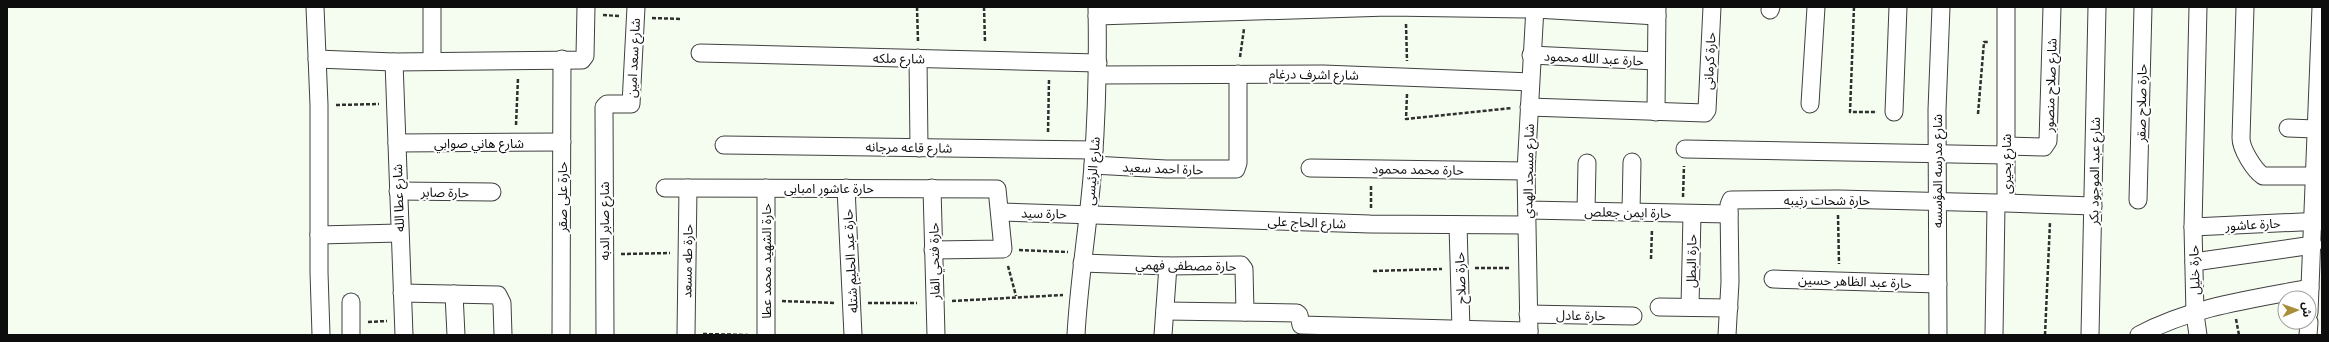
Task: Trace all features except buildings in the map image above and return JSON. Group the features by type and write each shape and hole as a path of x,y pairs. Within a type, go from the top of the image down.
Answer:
{"street":[{"path":"315,7 319,105 321,335"},
{"path":"432,7 432,61"},
{"path":"1097,12 1247,13 1388,7 1657,11 1656,112 1529,106"},
{"name":"حارة كرمانى","path":"1656,112 1703,114 1707,110 1712,7"},
{"path":"1810,104 1816,7"},
{"path":"1894,112 1898,7"},
{"name":"شارع مدرسه المؤسسه","path":"1938,335 1937,154 1941,7"},
{"name":"شارع بحيرى","path":"1994,335 2001,203 2006,150 2006,7"},
{"name":"شارع صلاح منصور","path":"2006,150 2044,147 2048,141 2052,7"},
{"name":"شارع عبد الموجود بكر","path":"2090,335 2097,7"},
{"name":"حارة صلاح صقر","path":"2138,200 2143,7"},
{"name":"حارة خليل","path":"2198,7 2193,228 2195,314 2198,335"},
{"path":"2246,7 2241,138 2243,151 2252,160 2258,173 2263,176 2318,176"},
{"path":"2139,335 2163,323 2195,314 2214,306 2314,285 2313,245 2318,221 2316,129 2321,7"},
{"name":"شارع مسجد الهدي","path":"1529,333 1526,171 1531,55 1535,8"},
{"path":"317,59 394,62 562,59 582,60 585,56 586,10"},
{"name":"شارع سعد امين","path":"604,107 607,104 631,104 635,12"},
{"name":"شارع الرئيسى","path":"1076,335 1078,295 1094,157 1098,69 1097,12"},
{"name":"شارع ملكه","path":"700,53 1050,62 1098,69"},
{"name":"حارة عبد الله محمود","path":"1531,55 1656,61"},
{"path":"918,58 919,148"},
{"name":"حارة على صقر","path":"561,335 562,59"},
{"name":"شارع عطا الله","path":"394,62 399,233 404,335"},
{"name":"شارع اشرف درغام","path":"1098,69 1238,74 1408,76 1530,82"},
{"name":"حارة احمد سعيد","path":"1094,157 1166,169 1234,169 1238,163 1238,74"},
{"name":"شارع صابر الدبه","path":"604,107 605,335"},
{"path":"2288,128 2316,129"},
{"name":"شارع هاني صوابي","path":"397,143 562,142"},
{"name":"شارع قاعه مرجانه","path":"724,144 1047,149 1094,157"},
{"path":"1685,149 1937,154 2006,150"},
{"path":"1631,212 1632,162"},
{"path":"1586,211 1587,163"},
{"name":"حارة محمد محمود","path":"1310,168 1526,171"},
{"name":"حارة عاشور امبابى","path":"665,188 994,187 997,190 1000,212"},
{"name":"حارة طه مسعد","path":"686,334 688,188"},
{"name":"حارة الشهيد محمد عطا","path":"766,188 766,335"},
{"name":"حارة عبد الحليم شتله","path":"846,188 853,335"},
{"name":"حارة فتحي الفار","path":"932,188 936,335"},
{"name":"حارة صابر","path":"398,191 492,192"},
{"name":"حارة شحات رتيبه","path":"1729,214 1729,203 1733,200 1838,199 2093,206"},
{"name":"حارة ايمن جعلص","path":"1526,218 1586,211 1729,214"},
{"path":"934,250 1003,249 1000,212"},
{"name":"حارة سيد","path":"1000,212 1088,214"},
{"name":"شارع الحاج على","path":"1088,214 1370,224 1458,225 1526,218"},
{"name":"حارة البطل","path":"1690,307 1692,214"},
{"path":"1727,335 1729,308 1729,214"},
{"name":"حارة عاشور","path":"2193,228 2318,221"},
{"name":"حارة صلاح","path":"1458,225 1461,330"},
{"path":"319,235 399,233"},
{"path":"2194,262 2313,245"},
{"name":"حارة مصطفى فهمي","path":"1083,258 1168,266 1241,265 1244,269 1245,312"},
{"path":"1163,335 1168,266"},
{"name":"حارة عبد الظاهر حسين","path":"1773,279 1938,284"},
{"path":"402,293 498,295 502,303 503,335"},
{"path":"454,294 456,335"},
{"path":"351,302 351,335"},
{"path":"1659,307 1729,308"},
{"path":"1165,312 1298,313 1300,330 1461,330 1529,333"},
{"name":"حارة عادل","path":"1528,314 1634,316"}],"path":[{"path":"917,7 918,58"},
{"path":"984,7 985,60"},
{"path":"1854,7 1850,112 1894,112"},
{"path":"1406,8 1408,76 1406,119 1529,106"},
{"path":"586,10 635,12 682,19"},
{"path":"1238,74 1247,13"},
{"path":"1978,114 1984,42 2006,43"},
{"path":"516,142 518,60"},
{"path":"1047,149 1050,62"},
{"path":"319,105 396,104"},
{"path":"1370,224 1371,168"},
{"path":"1838,199 1839,281"},
{"path":"2045,335 2051,204"},
{"path":"1651,259 1653,213"},
{"path":"1016,296 1003,249 1083,258"},
{"path":"605,254 688,253"},
{"path":"766,301 852,303 935,302 1016,296 1078,295"},
{"path":"686,334 748,335"}]}
